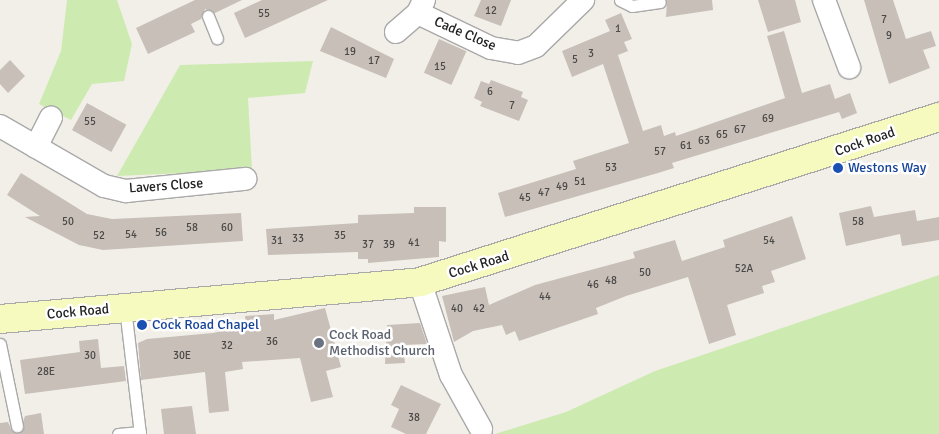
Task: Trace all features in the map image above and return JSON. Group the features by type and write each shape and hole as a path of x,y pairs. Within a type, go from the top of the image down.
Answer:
{"street":[{"name":"Cade Close","path":"396,32 421,7 491,48 518,53 536,46 582,0"},
{"path":"824,0 849,67"},
{"name":"Cock Road","path":"0,319 420,282 939,117"},
{"path":"36,147 51,118"},
{"name":"Lavers Close","path":"0,126 104,186 126,190 245,179"},
{"path":"420,282 451,375 481,429"}],"lane":[{"path":"620,0 632,6 660,2"},
{"path":"208,16 217,38"},
{"path":"118,434 140,433 125,308"},
{"path":"0,344 17,426"}],"green space":[{"path":"67,0 117,0 132,44 124,81 92,84 71,120 39,104 61,51"},
{"path":"313,61 305,93 248,98 252,170 117,176 180,65"},
{"path":"939,275 939,434 495,434 566,412 655,371"}],"building":[{"path":"195,0 242,0 215,13 205,9 201,19 191,24 195,32 148,54 136,28"},
{"path":"262,0 328,0 245,38 234,13"},
{"path":"481,0 511,0 501,26 474,16"},
{"path":"667,0 712,0 713,10 666,17"},
{"path":"758,0 795,0 801,22 768,32"},
{"path":"864,0 893,0 906,39 931,31 936,46 923,50 930,68 889,84"},
{"path":"621,13 632,39 624,42 628,51 618,55 643,131 661,125 664,136 675,132 676,136 785,98 767,36 784,31 802,93 830,84 835,99 850,93 857,113 842,119 839,112 672,163 674,168 505,217 498,193 576,169 573,161 629,143 603,64 572,77 562,51 610,31 605,20"},
{"path":"331,27 394,59 386,78 320,51"},
{"path":"439,39 466,51 451,85 424,73"},
{"path":"10,60 25,76 8,93 0,84 0,70"},
{"path":"491,80 523,92 521,97 528,100 519,121 480,106 482,102 474,98 481,81 489,84"},
{"path":"87,103 126,125 111,152 72,130"},
{"path":"21,173 87,214 112,219 241,213 243,241 103,250 79,245 25,217 40,216 7,195"},
{"path":"871,206 874,217 915,210 917,221 939,217 939,240 902,246 900,234 846,246 839,213"},
{"path":"414,207 446,207 446,242 439,241 439,257 368,263 368,259 358,259 358,252 268,255 266,229 358,223 358,215 414,213"},
{"path":"792,216 806,259 771,271 775,282 762,286 764,293 727,305 736,335 709,344 688,277 626,296 596,308 598,314 519,341 515,331 506,335 502,325 473,331 454,342 442,296 485,287 489,305 535,285 635,258 633,252 675,240 682,261 725,247 723,240"},
{"path":"325,308 341,367 326,371 333,397 311,402 300,358 242,362 243,369 225,372 229,411 209,413 205,372 141,380 138,343 147,339 213,333 246,326 245,316 274,314 274,320"},
{"path":"420,323 427,344 403,345 405,363 385,364 387,325"},
{"path":"98,339 101,368 124,366 126,381 25,394 20,360 80,352 79,341"},
{"path":"401,385 441,404 426,434 406,434 391,427 399,409 391,405"},
{"path":"192,406 196,434 164,434 161,409"},
{"path":"41,413 44,434 0,434 0,423 8,422 12,431 19,433 25,416"}],"place":[{"name":"Westons Way","path":"838,168"},
{"name":"Cock Road Chapel","path":"142,325"},
{"name":"Cock Road Methodist Church","path":"319,343"}]}
